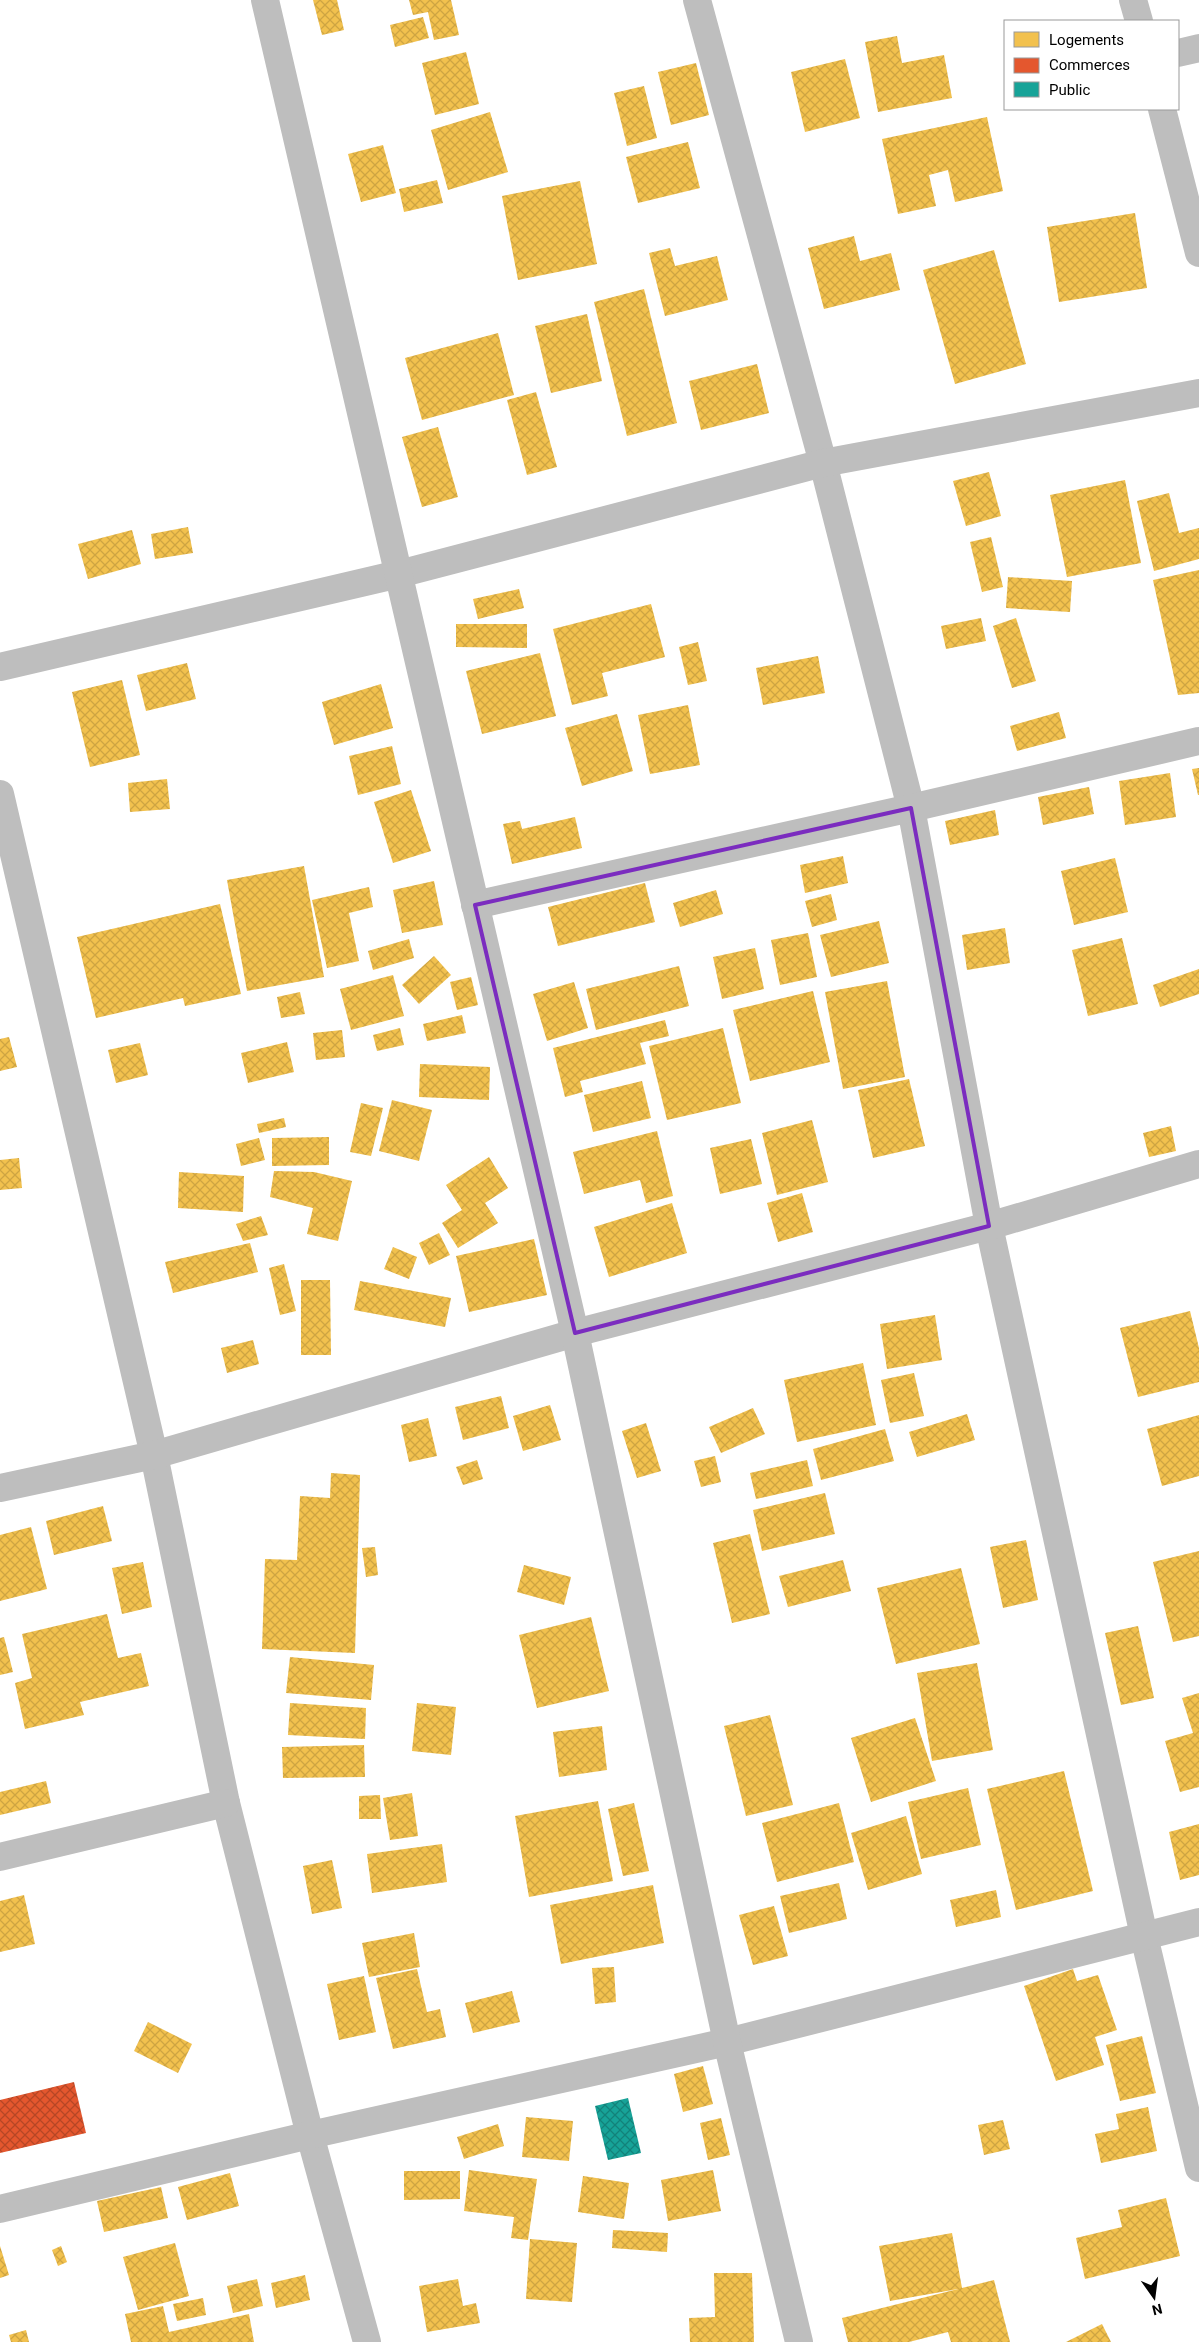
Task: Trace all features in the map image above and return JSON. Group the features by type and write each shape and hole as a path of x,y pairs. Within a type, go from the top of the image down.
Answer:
{"street":[{"path":"265,0 575,1333 727,2042 800,2342"},
{"path":"697,0 823,463 910,808 989,1226 1144,1936 1199,2168"},
{"path":"1133,0 1139,20"},
{"path":"1179,53 1199,48"},
{"path":"1162,110 1199,253"},
{"path":"0,667 399,574 823,463 1199,392"},
{"path":"475,905 910,808 1199,740"},
{"path":"0,794 154,1455 226,1802 310,2135 368,2342"},
{"path":"0,1488 154,1455 575,1333 989,1226 1199,1164"},
{"path":"0,1857 226,1802"},
{"path":"0,2209 310,2135 727,2042 1199,1922"}],"highlighted area":[{"path":"911,808 989,1226 575,1333 475,905"}],"building: Logements":[{"path":"313,0 337,0 344,30 322,35"},
{"path":"409,0 451,0 459,35 434,40 428,12 413,15"},
{"path":"423,17 429,38 395,47 390,25"},
{"path":"897,36 902,63 944,55 952,98 878,112 865,42"},
{"path":"466,52 479,104 435,115 422,63"},
{"path":"845,59 860,118 805,132 791,72"},
{"path":"696,63 709,115 671,125 658,72"},
{"path":"644,86 657,138 627,146 614,93"},
{"path":"490,112 508,172 448,190 431,130"},
{"path":"987,117 1003,191 955,202 948,170 929,175 936,206 898,214 882,139"},
{"path":"688,142 700,188 638,203 626,157"},
{"path":"383,145 396,193 361,202 348,154"},
{"path":"437,180 443,203 404,212 399,189"},
{"path":"580,181 597,264 518,280 502,196"},
{"path":"1135,213 1147,288 1059,302 1047,227"},
{"path":"854,236 860,261 891,253 900,290 824,309 808,248"},
{"path":"670,248 675,266 717,256 728,300 665,316 649,253"},
{"path":"994,250 1026,364 955,384 923,270"},
{"path":"644,289 677,423 627,436 594,302"},
{"path":"587,314 602,381 551,393 535,326"},
{"path":"498,333 514,395 422,420 405,358"},
{"path":"757,364 769,413 701,430 689,381"},
{"path":"536,392 557,467 527,475 507,400"},
{"path":"438,427 458,497 422,507 402,437"},
{"path":"989,472 1001,516 966,526 953,481"},
{"path":"1125,480 1141,563 1067,577 1050,495"},
{"path":"1169,493 1179,533 1199,528 1199,559 1154,571 1137,501"},
{"path":"188,527 193,553 155,559 151,534"},
{"path":"132,530 141,564 88,579 78,544"},
{"path":"991,537 1003,587 982,592 970,542"},
{"path":"1199,570 1199,693 1178,695 1153,580"},
{"path":"1008,577 1072,581 1070,612 1006,608"},
{"path":"519,589 524,608 478,619 473,599"},
{"path":"651,604 665,657 602,673 608,696 572,705 553,629"},
{"path":"981,618 986,641 946,649 941,626"},
{"path":"1016,618 1036,681 1012,688 993,626"},
{"path":"456,624 527,624 527,648 456,647"},
{"path":"698,642 707,681 688,685 679,647"},
{"path":"540,653 556,716 482,734 466,671"},
{"path":"818,656 825,693 763,705 756,668"},
{"path":"187,663 196,699 146,711 137,675"},
{"path":"122,680 140,755 90,767 72,692"},
{"path":"381,684 393,728 334,745 322,702"},
{"path":"688,705 700,765 650,774 638,715"},
{"path":"1059,712 1066,738 1017,751 1010,726"},
{"path":"617,714 633,771 582,786 565,728"},
{"path":"392,746 401,784 358,795 349,756"},
{"path":"1199,768 1199,795 1198,795 1192,769"},
{"path":"1170,773 1176,817 1125,825 1119,781"},
{"path":"167,779 170,809 130,812 128,783"},
{"path":"1089,787 1094,814 1043,825 1038,797"},
{"path":"411,790 431,851 393,863 374,802"},
{"path":"995,810 999,835 950,845 945,821"},
{"path":"575,817 582,848 512,864 503,824 520,821 522,829"},
{"path":"843,856 848,883 805,893 800,865"},
{"path":"1115,858 1128,912 1074,925 1061,871"},
{"path":"304,866 324,977 247,991 227,880"},
{"path":"434,881 443,925 402,933 393,890"},
{"path":"645,883 655,922 558,946 548,907"},
{"path":"369,887 373,907 349,913 359,961 327,968 312,900"},
{"path":"716,890 723,914 680,927 673,903"},
{"path":"831,894 837,920 812,927 805,901"},
{"path":"220,904 241,994 185,1006 183,998 96,1018 77,937"},
{"path":"879,921 889,963 831,977 820,935"},
{"path":"1005,928 1010,963 967,970 962,935"},
{"path":"808,933 817,977 780,985 771,940"},
{"path":"1122,938 1138,1004 1088,1016 1072,950"},
{"path":"409,939 414,958 373,970 368,951"},
{"path":"755,948 764,989 722,999 713,957"},
{"path":"434,956 451,975 419,1004 402,985"},
{"path":"679,966 689,1006 596,1030 586,989"},
{"path":"1199,969 1199,994 1160,1007 1153,985"},
{"path":"393,975 404,1016 351,1030 340,989"},
{"path":"471,977 478,1005 457,1010 450,982"},
{"path":"887,981 905,1077 843,1089 825,992"},
{"path":"574,982 588,1028 547,1041 533,994"},
{"path":"813,991 830,1062 750,1081 733,1010"},
{"path":"300,992 305,1014 281,1018 277,997"},
{"path":"462,1015 466,1033 427,1041 423,1024"},
{"path":"665,1020 669,1036 640,1043 646,1064 580,1081 583,1092 565,1097 553,1048"},
{"path":"400,1028 404,1045 377,1051 373,1035"},
{"path":"723,1028 741,1103 667,1120 649,1046"},
{"path":"342,1030 345,1057 316,1060 313,1033"},
{"path":"9,1037 17,1067 0,1071 0,1039"},
{"path":"287,1042 294,1072 248,1083 241,1053"},
{"path":"140,1043 148,1075 116,1083 108,1050"},
{"path":"420,1064 490,1067 489,1100 419,1097"},
{"path":"909,1079 925,1146 873,1158 858,1090"},
{"path":"642,1081 651,1118 593,1132 584,1095"},
{"path":"392,1100 432,1110 419,1161 379,1151"},
{"path":"361,1103 383,1108 371,1156 350,1152"},
{"path":"284,1118 286,1127 259,1133 257,1124"},
{"path":"812,1120 828,1182 777,1195 762,1133"},
{"path":"1171,1126 1176,1151 1149,1157 1143,1133"},
{"path":"657,1131 673,1196 646,1203 640,1180 584,1194 573,1152"},
{"path":"329,1137 329,1165 272,1166 272,1138"},
{"path":"259,1138 265,1160 241,1166 236,1144"},
{"path":"751,1139 762,1184 720,1194 710,1148"},
{"path":"489,1157 508,1188 485,1203 498,1223 458,1248 442,1223 462,1210 446,1185"},
{"path":"19,1158 22,1188 0,1190 0,1160"},
{"path":"274,1171 314,1172 352,1181 338,1241 307,1234 313,1208 270,1197"},
{"path":"179,1172 244,1176 243,1212 178,1208"},
{"path":"802,1193 813,1232 778,1242 767,1203"},
{"path":"672,1203 687,1253 609,1277 594,1227"},
{"path":"261,1216 268,1235 243,1241 236,1224"},
{"path":"439,1233 450,1255 429,1265 419,1243"},
{"path":"534,1239 547,1295 469,1312 456,1256"},
{"path":"250,1243 258,1272 173,1293 165,1262"},
{"path":"393,1247 417,1257 409,1279 384,1269"},
{"path":"284,1264 296,1311 280,1315 269,1268"},
{"path":"301,1280 330,1280 331,1355 301,1355"},
{"path":"360,1281 451,1298 445,1327 354,1310"},
{"path":"1190,1311 1199,1348 1199,1382 1138,1397 1120,1328"},
{"path":"935,1315 942,1360 887,1369 880,1324"},
{"path":"253,1340 259,1364 227,1373 221,1348"},
{"path":"863,1363 876,1425 797,1442 784,1380"},
{"path":"914,1373 924,1416 890,1423 881,1380"},
{"path":"501,1396 509,1428 463,1440 455,1407"},
{"path":"550,1405 561,1440 523,1451 513,1416"},
{"path":"753,1408 765,1434 721,1453 709,1427"},
{"path":"967,1414 975,1440 917,1457 909,1432"},
{"path":"1199,1415 1199,1476 1162,1486 1147,1429"},
{"path":"428,1418 437,1456 409,1462 401,1425"},
{"path":"646,1423 661,1471 637,1478 622,1431"},
{"path":"885,1429 894,1461 821,1480 813,1449"},
{"path":"715,1456 721,1482 701,1487 694,1461"},
{"path":"477,1460 483,1479 463,1485 456,1467"},
{"path":"807,1460 813,1486 756,1499 750,1473"},
{"path":"331,1473 360,1475 355,1653 262,1649 265,1559 297,1560 300,1496 330,1498"},
{"path":"825,1493 835,1534 762,1551 753,1510"},
{"path":"103,1506 112,1541 54,1555 46,1521"},
{"path":"31,1527 47,1589 0,1601 0,1535"},
{"path":"750,1534 770,1614 732,1623 713,1543"},
{"path":"1026,1540 1038,1600 1003,1608 990,1547"},
{"path":"375,1547 378,1575 366,1577 362,1548"},
{"path":"1199,1551 1199,1636 1173,1642 1153,1562"},
{"path":"843,1560 851,1591 788,1607 779,1576"},
{"path":"143,1562 152,1607 122,1614 112,1568"},
{"path":"524,1565 571,1577 564,1605 517,1592"},
{"path":"961,1568 980,1644 896,1664 877,1588"},
{"path":"107,1614 118,1658 141,1653 149,1686 80,1702 84,1715 25,1729 15,1683 32,1678 22,1634"},
{"path":"591,1617 609,1691 537,1708 519,1635"},
{"path":"1138,1626 1154,1698 1121,1705 1105,1633"},
{"path":"4,1637 13,1672 0,1675 0,1638"},
{"path":"290,1657 374,1665 371,1700 286,1693"},
{"path":"977,1663 993,1750 932,1761 917,1673"},
{"path":"1199,1693 1199,1787 1180,1792 1165,1741 1193,1733 1182,1698"},
{"path":"290,1703 366,1708 365,1739 288,1735"},
{"path":"417,1703 456,1707 451,1755 412,1751"},
{"path":"770,1715 793,1805 746,1816 724,1726"},
{"path":"915,1718 936,1781 871,1802 851,1738"},
{"path":"602,1726 607,1770 559,1777 553,1732"},
{"path":"364,1745 365,1777 283,1778 282,1747"},
{"path":"1064,1771 1093,1891 1016,1910 987,1789"},
{"path":"46,1781 51,1803 0,1815 0,1792"},
{"path":"968,1788 981,1845 921,1859 908,1802"},
{"path":"412,1793 418,1836 390,1840 383,1798"},
{"path":"380,1795 381,1819 359,1819 359,1796"},
{"path":"598,1801 613,1881 529,1897 515,1816"},
{"path":"634,1803 649,1871 623,1876 608,1809"},
{"path":"839,1803 854,1862 777,1882 762,1823"},
{"path":"906,1816 922,1874 868,1890 851,1833"},
{"path":"1199,1824 1199,1875 1180,1880 1169,1832"},
{"path":"442,1844 447,1882 372,1893 367,1854"},
{"path":"332,1860 342,1908 312,1914 303,1866"},
{"path":"839,1883 847,1919 789,1933 780,1896"},
{"path":"653,1885 664,1943 561,1964 550,1905"},
{"path":"996,1890 1001,1917 956,1927 950,1900"},
{"path":"24,1895 35,1944 0,1952 0,1901"},
{"path":"774,1906 788,1956 753,1965 739,1915"},
{"path":"414,1933 420,1967 369,1977 362,1943"},
{"path":"614,1967 616,2002 595,2004 592,1968"},
{"path":"417,1969 427,2012 440,2009 446,2037 393,2049 376,1978"},
{"path":"1073,1969 1077,1981 1098,1975 1117,2030 1095,2037 1104,2065 1056,2081 1024,1986"},
{"path":"364,1976 376,2032 339,2040 327,1984"},
{"path":"512,1991 520,2022 473,2033 465,2003"},
{"path":"148,2022 192,2044 178,2073 134,2051"},
{"path":"1142,2036 1156,2093 1120,2101 1106,2045"},
{"path":"703,2066 713,2104 683,2112 674,2074"},
{"path":"1148,2107 1157,2151 1101,2163 1095,2134 1119,2129 1116,2114"},
{"path":"526,2117 573,2121 569,2161 522,2157"},
{"path":"721,2118 730,2155 708,2160 700,2123"},
{"path":"1003,2120 1010,2149 984,2155 978,2125"},
{"path":"498,2124 504,2146 464,2159 457,2137"},
{"path":"469,2170 537,2179 528,2240 511,2238 514,2217 464,2211"},
{"path":"713,2170 721,2211 668,2221 661,2180"},
{"path":"404,2171 460,2171 460,2199 404,2200"},
{"path":"230,2173 239,2206 187,2220 178,2187"},
{"path":"583,2176 629,2183 624,2219 578,2212"},
{"path":"161,2187 168,2218 104,2232 97,2201"},
{"path":"1166,2198 1180,2256 1085,2279 1076,2238 1122,2227 1118,2210"},
{"path":"613,2230 668,2233 667,2252 612,2248"},
{"path":"952,2233 962,2288 994,2280 1010,2342 951,2342 948,2332 909,2342 848,2342 842,2318 958,2289 890,2301 879,2246"},
{"path":"530,2239 577,2243 572,2302 526,2299"},
{"path":"175,2243 189,2296 138,2310 123,2257"},
{"path":"0,2246 9,2275 0,2278"},
{"path":"61,2246 67,2262 58,2266 52,2250"},
{"path":"714,2273 752,2273 754,2342 690,2342 689,2318 715,2317"},
{"path":"305,2275 310,2300 276,2308 271,2283"},
{"path":"257,2279 263,2306 233,2313 227,2286"},
{"path":"458,2279 463,2306 476,2303 480,2323 427,2332 419,2286"},
{"path":"203,2298 206,2315 177,2321 173,2304"},
{"path":"163,2306 169,2332 249,2314 254,2342 131,2342 125,2314"},
{"path":"1102,2324 1111,2342 1066,2342"},
{"path":"26,2330 29,2342 11,2342 9,2335"}],"building: Commerces":[{"path":"74,2082 86,2133 0,2153 0,2100"}],"building: Public":[{"path":"628,2098 641,2153 608,2160 595,2106"}]}
